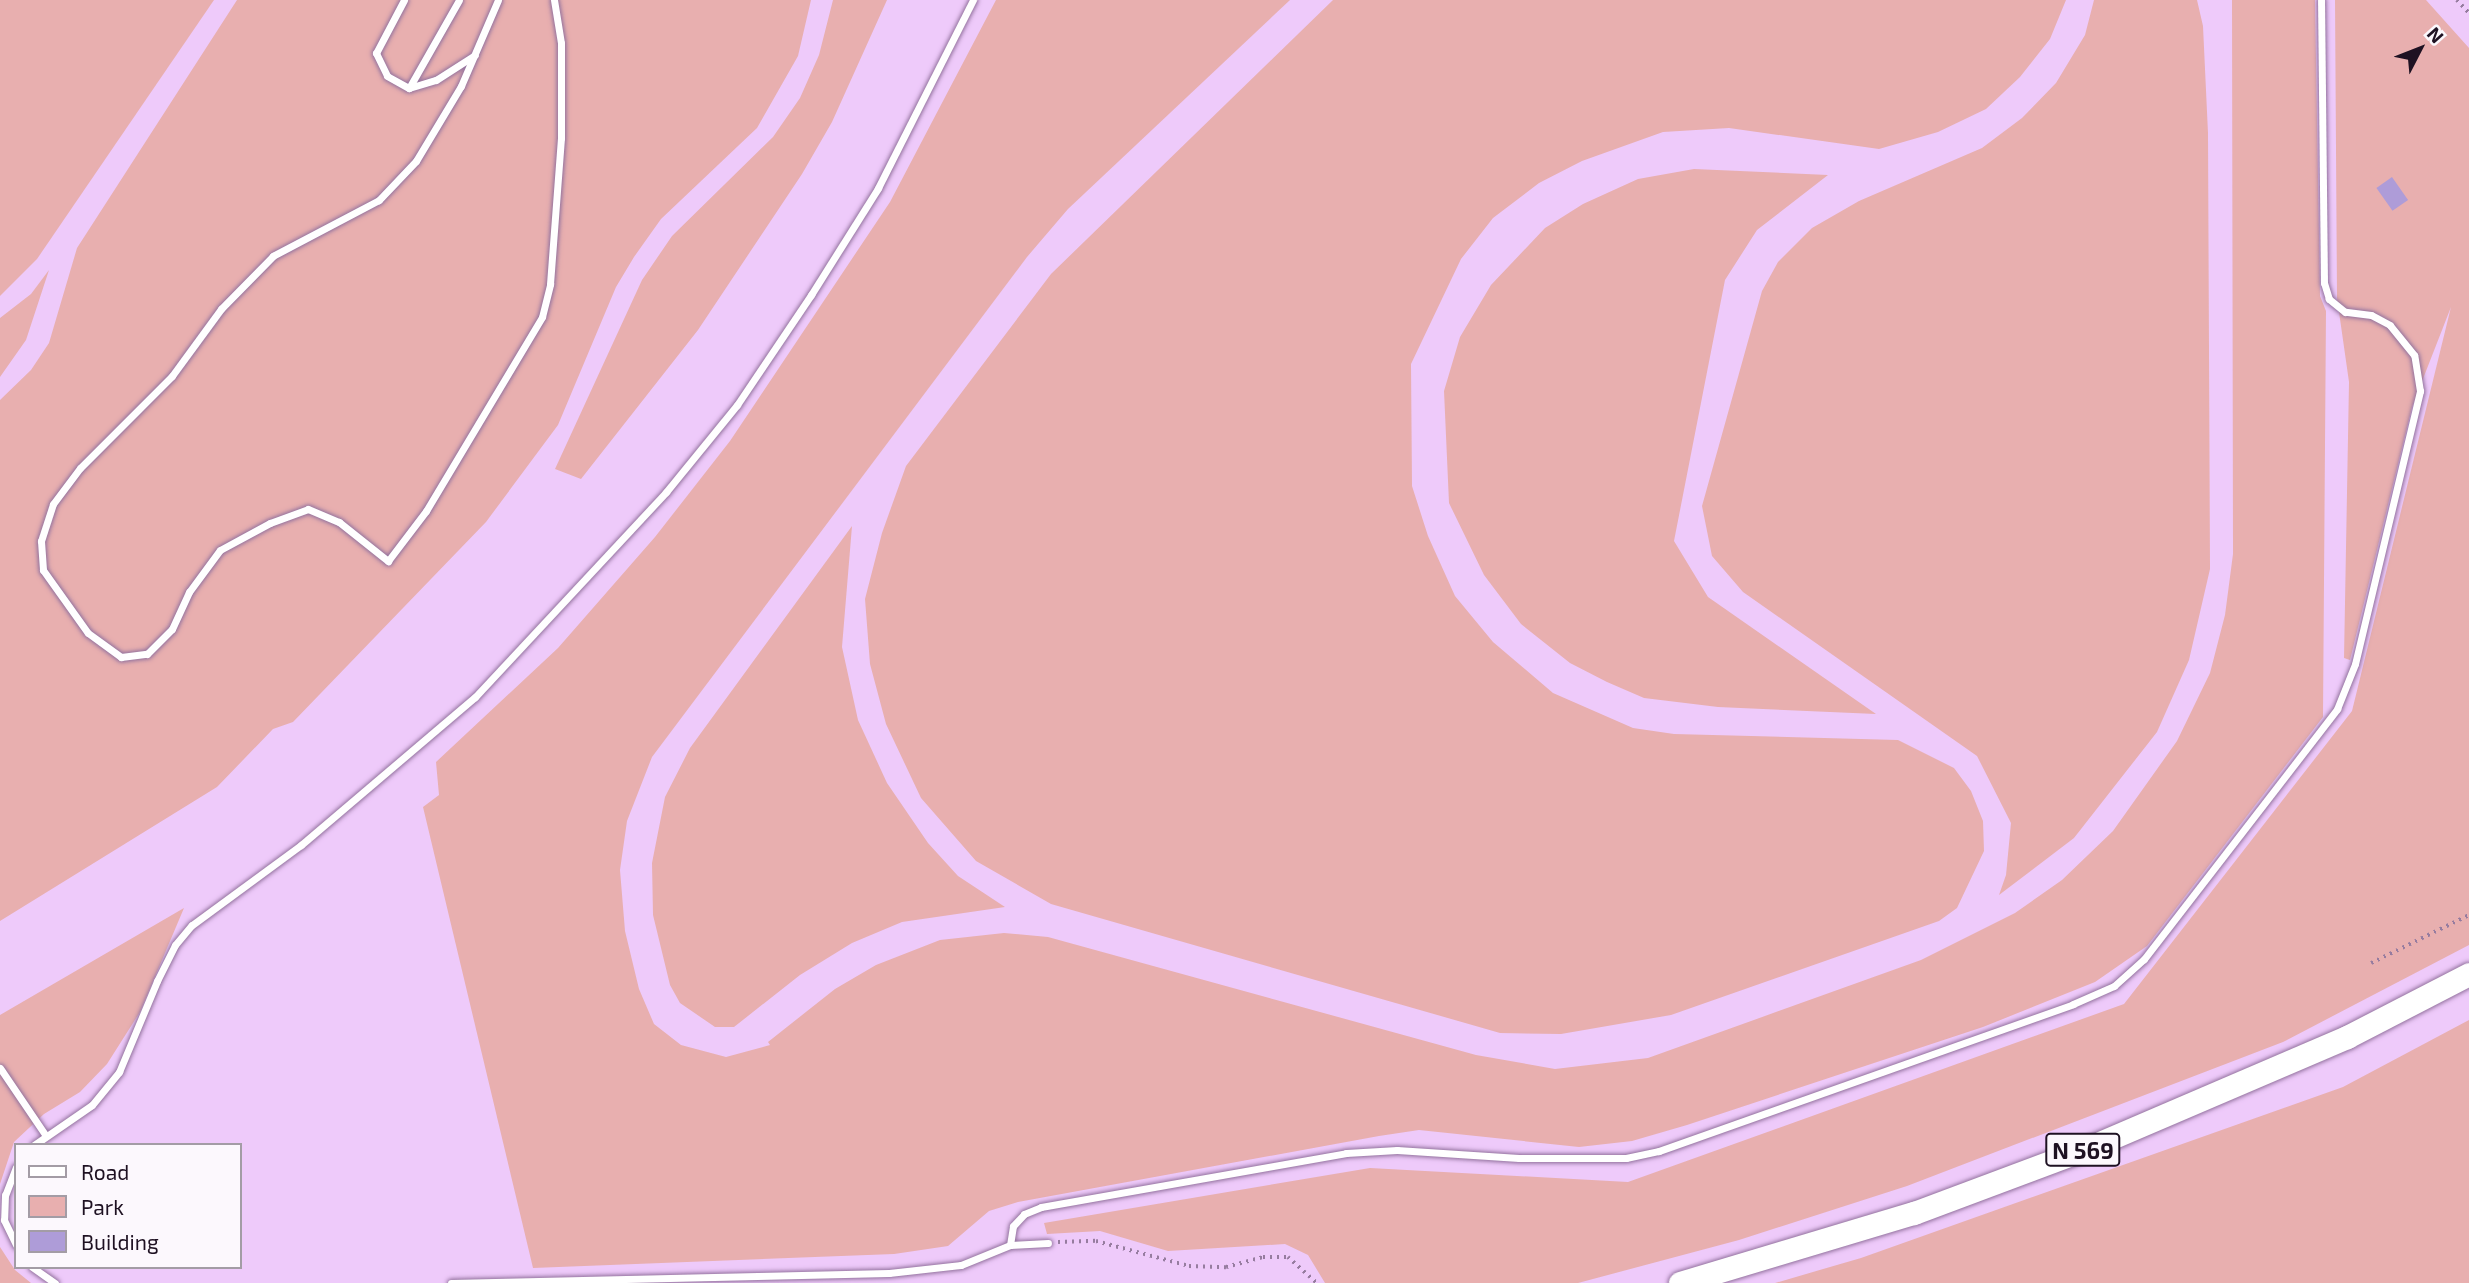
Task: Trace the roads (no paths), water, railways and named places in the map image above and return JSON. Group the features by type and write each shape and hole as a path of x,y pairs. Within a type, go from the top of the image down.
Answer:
{"main road":[{"name":"N 569","path":"1681,1283 1914,1213 2088,1148 2347,1037 2469,974"}],"lane":[{"path":"404,0 376,53 387,76 409,88 436,80 476,55"},
{"path":"409,88 458,0"},
{"path":"498,0 476,55 407,170 379,200 273,256 221,309 172,376 80,468 53,504 41,541 43,569 88,633 121,657 147,653 172,629 189,592 220,550 270,523 308,509 339,522 388,561 426,510 542,317 550,284 561,138 561,43 554,0"},
{"path":"37,1143 92,1105 119,1072 169,957 192,925 301,845 475,697 588,580 737,405 878,188 973,0"},
{"path":"1010,1245 1013,1226 1024,1214 1041,1207 1346,1153 1396,1150 1519,1158 1626,1158 1659,1151 2073,1004 2114,986 2144,959 2337,709 2355,664 2420,391 2414,355 2390,325 2371,315 2345,312 2329,299 2325,283 2321,0"},
{"path":"0,1068 46,1136"},
{"path":"14,1172 5,1195 2,1221 14,1242"},
{"path":"452,1283 889,1273 961,1265 1010,1245 1048,1243"},
{"path":"35,1269 55,1283"}]}
